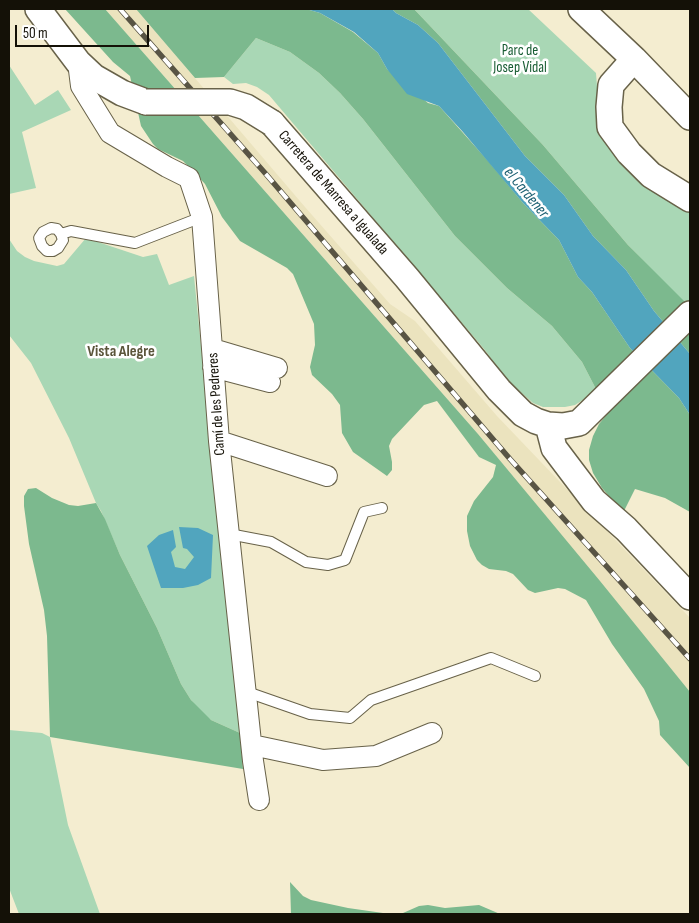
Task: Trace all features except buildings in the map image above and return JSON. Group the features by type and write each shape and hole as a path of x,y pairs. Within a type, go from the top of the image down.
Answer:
{"street":[{"name":"Carretera de Manresa a Igualada","path":"38,9 78,62 94,77 122,93 146,102 230,102 246,107 272,123 407,278 499,390 523,414 536,421 548,425 564,426 573,424"},
{"path":"581,9 634,59 690,117"},
{"path":"634,59 611,85 610,127 629,153 651,175 690,198"},
{"name":"Camí de les Pedreres","path":"78,62 81,86 110,133 189,178 202,217 219,441 259,800"},
{"path":"690,314 579,423 573,424 573,442 585,476 626,529 690,597"},
{"path":"213,358 273,375"},
{"path":"548,425 554,448 571,471 594,501 626,529"},
{"path":"219,441 327,476"},
{"path":"252,745 323,760 376,756 432,733"}],"lane":[{"path":"61,234 71,230 135,243 202,217"},
{"path":"229,534 270,542 306,562 328,564 345,560 364,512 382,508"},
{"path":"247,692 310,714 350,718 371,700 491,658 535,676"}],"shaded area":[{"path":"105,9 136,9 390,304 415,321 497,416 690,618 690,692 478,434"}],"green space":[{"path":"65,9 105,9 478,434 600,581 690,692 690,768 660,735 659,721 644,689 612,644 586,600 565,589 558,588 535,593 528,590 513,574 506,571 489,569 477,560 470,546 467,516 474,501 493,477 496,465 479,457 437,401 424,405 392,439 389,446 392,470 387,476 353,452 342,433 340,405 332,394 312,375 310,367 315,345 314,324 293,274 287,268 240,241 222,217 205,184 183,161 158,149 153,144 141,126 130,76 113,62"},
{"path":"136,9 306,9 320,13 353,32 378,53 387,69 428,103 439,106 523,203 559,240 578,277 592,292 630,348 679,398 690,415 690,512 665,498 635,489 624,511 602,488 593,473 589,460 589,450 599,424 613,407 597,391 582,362 552,326 507,288 455,236 363,119 319,73 290,52 256,38 224,77 195,78"},
{"path":"392,9 414,9 543,145 628,245 688,305 690,309 690,354 654,311 626,270 593,236 564,195 525,156 438,43 418,25"},
{"name":"Parc de Josep Vidal","path":"414,9 528,9 596,73 599,113 690,210 690,309 628,245 543,145"},
{"path":"256,38 290,52 319,73 340,93 363,119 455,236 507,288 552,326 582,362 597,391 575,405 543,407 533,403 507,380 484,349 269,95 257,87 246,83 233,84 224,77"},
{"path":"9,65 35,105 58,90 71,110 22,132 36,188 9,194"},
{"path":"86,238 143,257 157,254 169,285 194,276 240,733 203,715 181,684 157,628 96,503 69,438 31,363 9,335 9,239 17,251 25,257 57,266 64,264"},
{"path":"36,488 52,498 69,505 78,506 96,503 157,628 181,684 191,700 211,720 240,733 243,769 50,737 47,636 44,610 29,544 24,506 24,496 28,489"},
{"path":"9,730 42,733 50,737 68,825 100,914 19,914 9,888"},
{"path":"290,882 303,896 311,900 390,914 291,914"},
{"path":"428,905 445,908 479,905 500,914 394,914"}],"water":[{"name":"el Cardener","path":"306,9 392,9 418,25 438,43 525,156 564,195 593,236 626,270 654,311 690,354 690,415 679,398 630,348 592,292 578,277 559,240 523,203 439,106 407,94 387,69 378,53 354,32 320,13"},
{"path":"179,527 198,528 213,535 211,578 198,585 183,588 161,588 147,546 159,535 173,530 176,547 171,552 175,567 185,569 194,557 187,549 183,548"}],"railway":[{"path":"120,9 265,173 510,459 690,659"}],"district":[{"name":"Vista Alegre","path":"121,352"}]}
